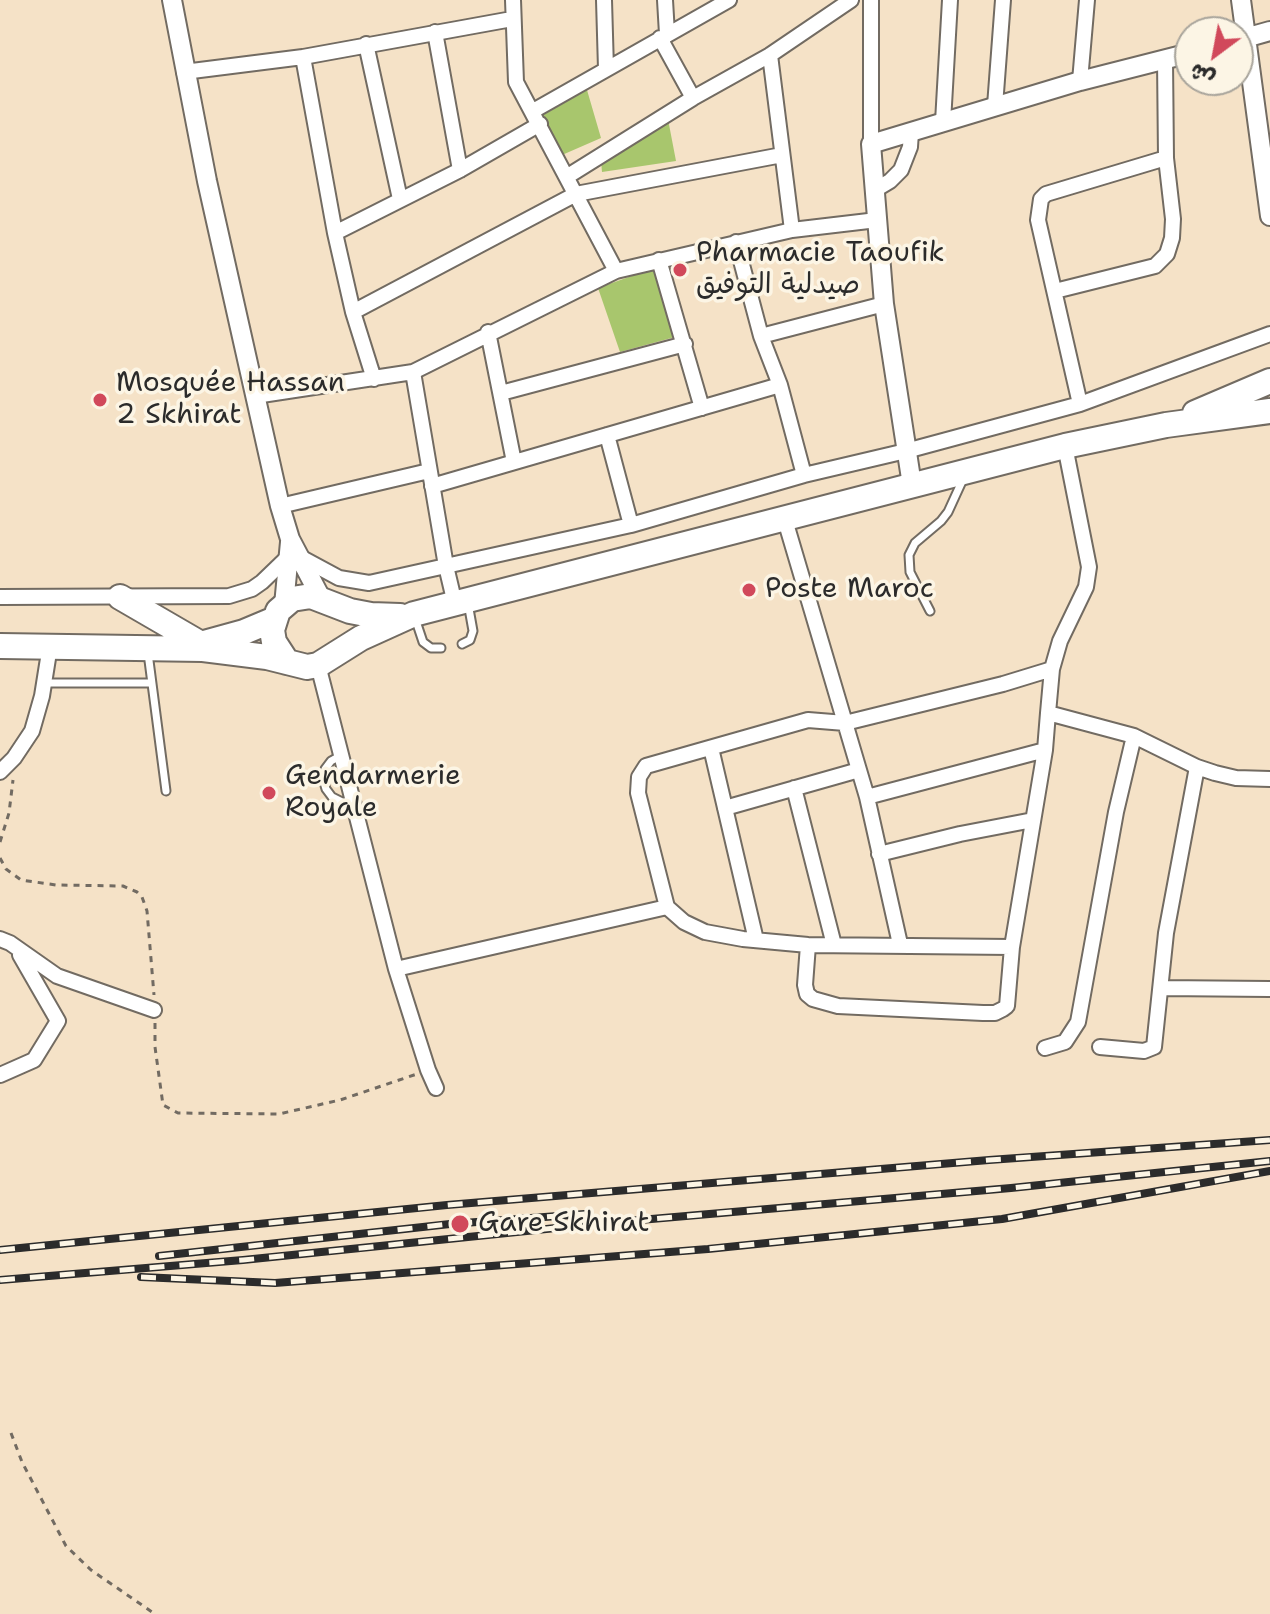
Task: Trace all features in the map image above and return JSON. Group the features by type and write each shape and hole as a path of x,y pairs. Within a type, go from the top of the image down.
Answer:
{"main road":[{"path":"1166,425 1270,381"},
{"path":"0,646 192,646 307,667 414,614 1065,446 1166,425 1266,414"},
{"path":"120,597 192,646 244,632 302,596 371,615 414,614"},
{"path":"326,601 338,612 343,633 327,659"},
{"path":"279,612 274,642 287,662"}],"street":[{"path":"172,0 184,72 280,506 293,550 326,601"},
{"path":"513,0 516,82 616,271"},
{"path":"604,0 606,69"},
{"path":"665,0 664,36 693,98"},
{"path":"335,233 460,170 606,69 729,0"},
{"path":"568,176 693,98 770,55 851,0"},
{"path":"871,0 871,144 884,304 912,485"},
{"path":"943,122 950,0"},
{"path":"995,106 1003,0"},
{"path":"1080,81 1087,0"},
{"path":"184,72 303,57 512,19"},
{"path":"435,32 460,170"},
{"path":"366,44 400,199"},
{"path":"770,55 792,230"},
{"path":"303,57 335,233 353,312 374,379"},
{"path":"871,144 1080,81 1174,57"},
{"path":"1055,291 1155,266 1167,254 1173,219 1166,158 1165,60"},
{"path":"1251,96 1270,216"},
{"path":"875,190 901,170 910,147 911,132"},
{"path":"353,312 576,194 782,155"},
{"path":"1080,404 1038,220 1041,199 1046,194 1166,158"},
{"path":"255,396 413,372 488,332 616,271 792,230 877,220"},
{"path":"736,242 804,475"},
{"path":"659,260 702,408"},
{"path":"761,336 884,304"},
{"path":"488,332 514,462"},
{"path":"293,550 329,574 359,583 379,582 631,525 804,475 1080,404 1270,334"},
{"path":"501,393 685,344"},
{"path":"413,372 446,566 462,602"},
{"path":"280,506 514,462 780,385"},
{"path":"607,435 631,525"},
{"path":"808,945 805,985 807,994 813,999 838,1006 995,1013 1007,1006 1012,947 1045,750 1052,669 1060,641 1086,587 1089,567 1065,446"},
{"path":"785,520 867,797 900,944"},
{"path":"0,597 216,597 240,594 262,582 293,550"},
{"path":"279,612 293,550"},
{"path":"0,772 14,758 32,731 45,683 50,646"},
{"path":"327,659 340,756 396,969 436,1088"},
{"path":"1012,947 808,945 705,932 684,922 667,907 638,793 639,777 646,766 808,720 845,723 1052,669"},
{"path":"1048,713 1134,736 1197,767 1236,778 1270,779"},
{"path":"1045,1048 1065,1042 1078,1022 1116,812 1134,736"},
{"path":"711,748 756,940"},
{"path":"867,797 1045,750"},
{"path":"1100,1047 1144,1051 1154,1047 1166,933 1197,767"},
{"path":"725,808 859,770"},
{"path":"794,788 834,945"},
{"path":"879,854 1033,820"},
{"path":"396,969 667,907"},
{"path":"0,939 57,976 154,1010"},
{"path":"0,1075 34,1060 58,1021 16,948"},
{"path":"1161,988 1270,989"}],"lane":[{"path":"930,611 910,572 909,555 915,543 948,512 967,471"},
{"path":"462,602 473,631 470,640 462,644"},
{"path":"414,614 423,642 431,648 441,648"},
{"path":"147,647 166,791"},
{"path":"45,683 151,683"},
{"path":"340,756 325,769 323,779 332,797 342,802 352,802"}],"path":[{"path":"0,842 9,813 14,758"},
{"path":"0,858 6,869 21,880 56,885 123,886 142,897 147,911 155,1047 163,1105 178,1113 279,1114 340,1100 428,1070"},
{"path":"11,1433 22,1462 66,1546 91,1570 155,1614"}],"green space":[{"path":"587,90 601,138 562,155 543,115"},
{"path":"667,114 676,161 602,172 601,161"},
{"path":"654,268 675,337 620,352 598,288"}],"railway":[{"path":"0,1250 447,1205 1270,1140"},
{"path":"0,1280 243,1260 1270,1161"},
{"path":"141,1277 275,1283 708,1249 1002,1219 1270,1171"},
{"path":"159,1256 450,1224 585,1214"}],"place":[{"name":"Pharmacie Taoufik صيدلية التوفيق","path":"680,270"},
{"name":"Mosquée Hassan 2 Skhirat","path":"100,400"},
{"name":"Poste Maroc","path":"749,590"},
{"name":"Gendarmerie Royale","path":"269,793"},
{"name":"Gare Skhirat","path":"460,1224"}]}
